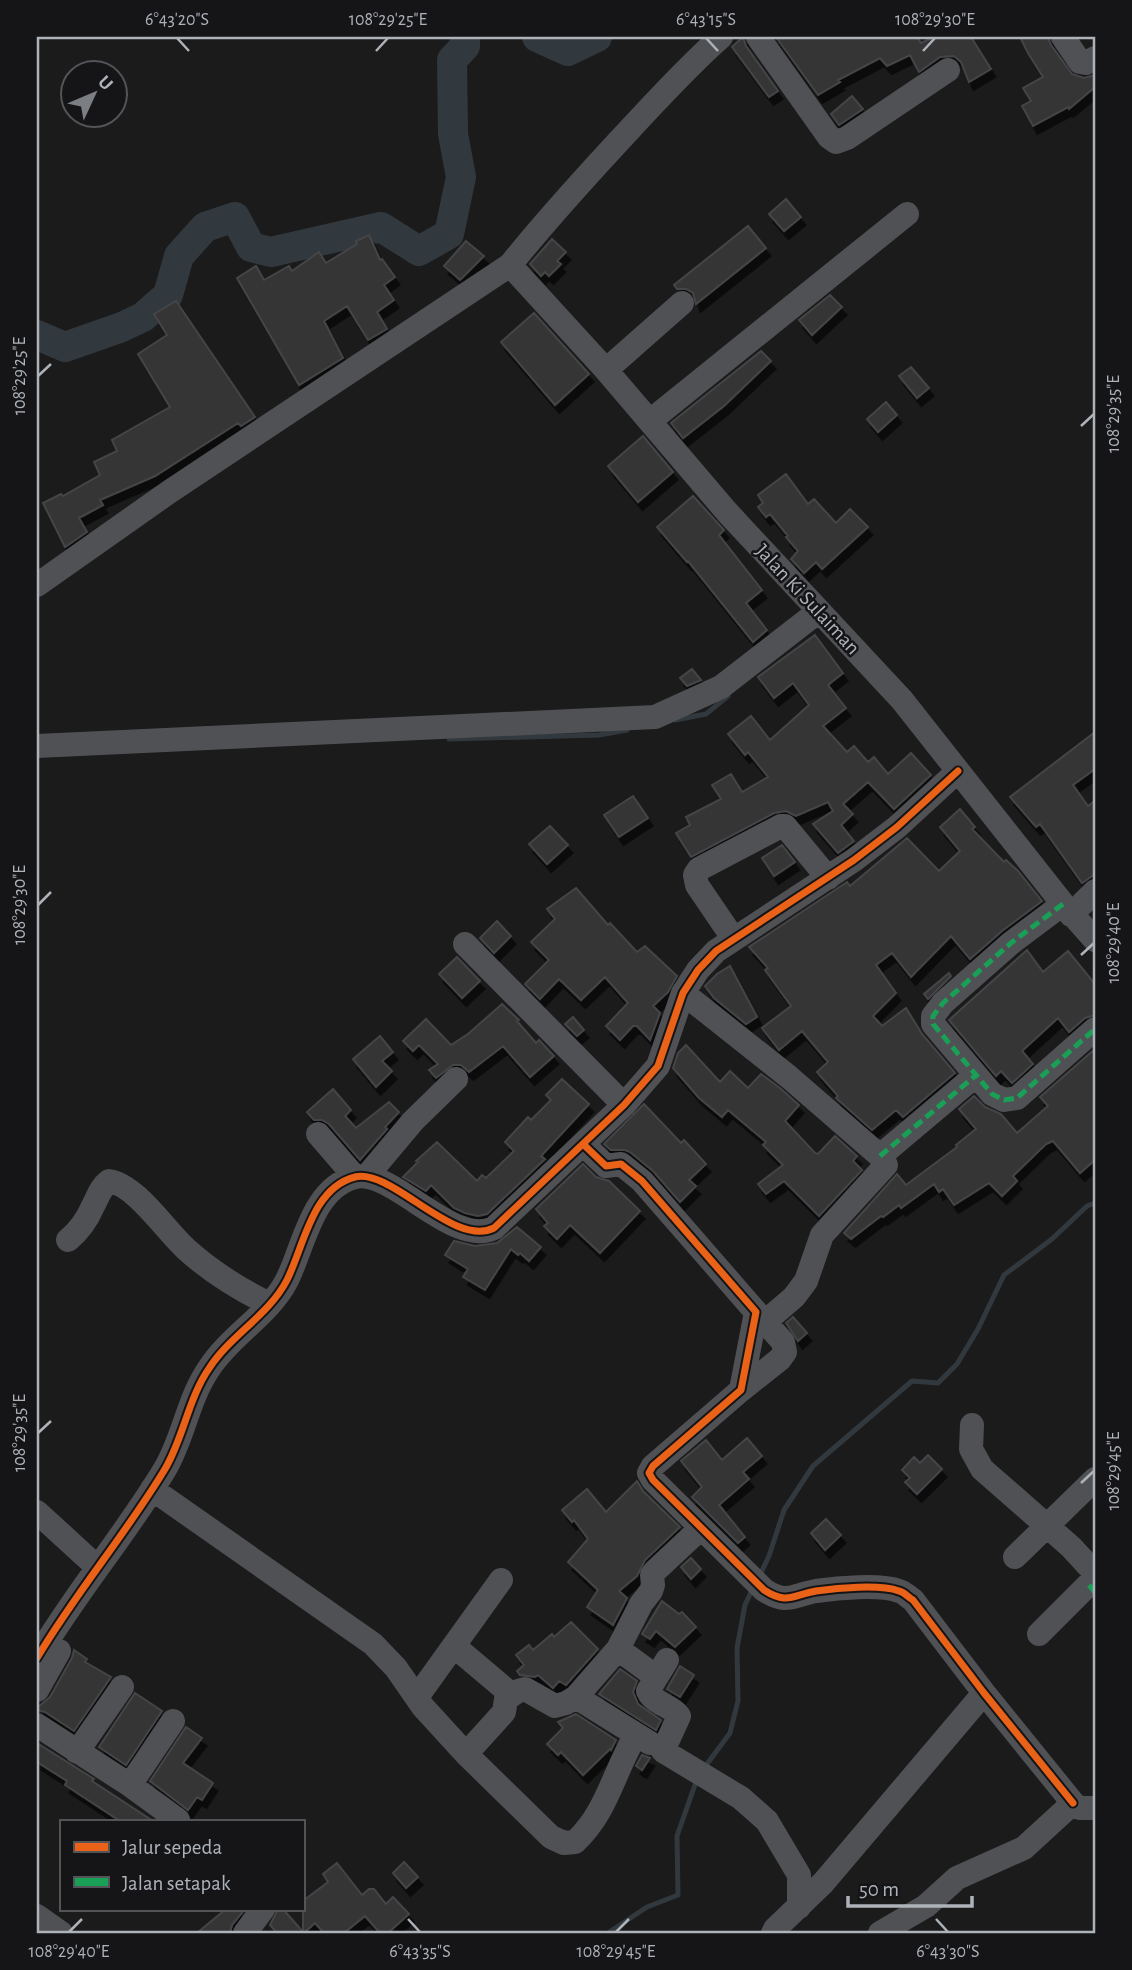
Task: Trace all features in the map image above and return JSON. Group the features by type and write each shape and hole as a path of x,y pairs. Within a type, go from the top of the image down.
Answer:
{"street":[{"path":"37,585 169,492 510,265 614,146 695,59 721,37"},
{"path":"758,37 836,142 847,138 948,70"},
{"path":"1063,37 1080,62 1086,63 1095,58"},
{"path":"650,421 908,214"},
{"name":"Jalan Ki Sulaiman","path":"510,265 606,370 727,512 902,700 958,771 1082,900 1095,940"},
{"path":"606,370 682,303"},
{"path":"37,746 655,717 721,687 819,611"},
{"path":"318,1134 361,1177 379,1179 417,1205 466,1229 481,1232 494,1228 624,1105 658,1066 683,993 698,970 716,951 828,878 897,827 958,771"},
{"path":"733,938 697,885 695,875 699,869 781,825 789,829 828,878"},
{"path":"1082,900 972,975 938,1008 933,1016 933,1024 975,1076 999,1099 1013,1100 1095,1029"},
{"path":"465,944 624,1105"},
{"path":"683,993 789,1077 884,1160 885,1168 822,1235 806,1281 794,1297 761,1317 741,1390"},
{"path":"880,1156 975,1076"},
{"path":"37,1690 48,1655 97,1567 170,1460 206,1373 224,1349 269,1304 287,1279 312,1214 337,1188 361,1177 456,1079"},
{"path":"583,1144 606,1166 621,1164 642,1181 783,1342 783,1356 653,1466 649,1473 758,1585 777,1598 789,1599 815,1591 881,1588 900,1591 912,1600 984,1693 1084,1805 1024,1848 974,1868 957,1878 926,1906 880,1933"},
{"path":"68,1240 78,1232 102,1186 108,1181 117,1182 215,1274 269,1304"},
{"path":"972,1425 971,1449 982,1469 1071,1547 1094,1582 1039,1634"},
{"path":"1016,1557 1095,1479"},
{"path":"152,1489 373,1644 388,1658 423,1707 466,1754 551,1837 564,1843 575,1842 585,1832 605,1804 620,1762 635,1736"},
{"path":"37,1512 97,1567"},
{"path":"466,1754 504,1712 504,1703 512,1695 525,1689 555,1706 576,1697 618,1649 641,1604 651,1591 652,1575 701,1528"},
{"path":"417,1697 501,1580"},
{"path":"454,1646 512,1695"},
{"path":"618,1649 661,1668 648,1691 651,1698 679,1716 663,1751"},
{"path":"77,1752 121,1687"},
{"path":"773,1933 823,1883 984,1693"},
{"path":"576,1697 635,1736 741,1798 767,1821 799,1875 799,1907"},
{"path":"130,1785 173,1721"},
{"path":"37,1725 130,1785 178,1820"},
{"path":"245,1933 262,1910"},
{"path":"37,1916 61,1933"}],"building":[{"path":"743,37 746,46 778,91 769,97 732,47"},
{"path":"776,37 917,37 921,43 934,37 971,37 991,69 969,82 961,62 954,56 940,57 919,72 910,55 887,66 880,58 838,80 840,82 818,95"},
{"path":"1020,37 1048,37 1072,74 1084,78 1095,75 1095,87 1069,109 1068,107 1033,126 1022,106 1031,101 1023,88 1043,77"},
{"path":"852,96 863,109 839,125 831,114"},
{"path":"786,199 801,217 784,231 769,214"},
{"path":"748,226 766,248 696,304 693,293 686,289 677,289 674,285"},
{"path":"369,235 380,260 382,259 395,277 384,285 394,300 377,312 387,329 368,340 347,306 324,321 343,358 299,385 237,278 256,266 264,280 289,266 292,271 319,252 326,263"},
{"path":"552,239 566,252 557,261 561,264 549,276 545,272 541,276 530,264"},
{"path":"466,241 484,256 460,280 444,266"},
{"path":"830,295 842,307 812,335 799,320"},
{"path":"176,301 255,417 241,426 238,423 155,476 100,500 103,505 79,518 87,532 65,547 43,503 61,494 63,496 100,475 94,462 117,451 112,440 170,407 138,354 167,335 154,314"},
{"path":"534,313 589,374 555,405 501,342"},
{"path":"761,351 771,361 724,406 683,438 671,423"},
{"path":"911,367 929,388 917,398 899,376"},
{"path":"886,402 897,415 878,432 867,419"},
{"path":"643,436 673,472 638,502 608,466"},
{"path":"786,474 808,504 814,499 836,523 850,509 868,527 822,569 816,562 804,573 791,559 798,551 786,537 788,536 770,514 766,517 758,507 763,503 758,495"},
{"path":"693,496 724,530 719,535 762,590 746,603 767,630 753,642 657,527"},
{"path":"815,635 843,673 828,685 846,708 823,726 847,752 854,746 868,762 874,757 888,774 911,753 931,775 894,809 868,782 843,804 853,814 841,825 854,841 838,853 813,824 833,811 828,802 796,816 786,811 774,813 691,857 676,833 690,825 686,817 721,799 712,785 731,774 742,792 768,777 748,752 745,755 728,734 751,716 770,740 809,705 793,683 774,698 758,677"},
{"path":"692,669 701,680 687,686 680,678"},
{"path":"1095,732 1095,769 1073,785 1088,806 1095,801 1095,874 1082,883 1040,824 1036,827 1010,797"},
{"path":"633,796 648,818 619,837 604,815"},
{"path":"960,809 975,827 972,829 1004,862 1006,860 1018,871 1042,901 970,959 951,936 911,977 892,953 876,965 896,993 873,1016 882,1026 906,1008 922,1034 955,1073 903,1117 896,1110 872,1130 836,1098 838,1096 817,1072 828,1062 802,1031 779,1050 762,1028 791,1006 765,970 768,968 749,947 847,882 850,886 907,838 939,871 960,851 940,827"},
{"path":"550,826 568,845 547,864 529,844"},
{"path":"782,845 795,862 774,876 762,858"},
{"path":"576,888 608,925 610,923 637,952 645,946 677,976 668,992 653,1006 660,1013 650,1040 637,1026 633,1026 620,1040 606,1026 628,1003 605,977 581,1000 559,979 540,999 525,984 549,960 531,942 555,919 547,909"},
{"path":"497,921 511,936 494,953 480,938"},
{"path":"1027,950 1043,972 1068,951 1095,984 1095,1015 1085,1018 1069,1032 1058,1018 1022,1051 1033,1064 1012,1083 1001,1071 996,1076 949,1020"},
{"path":"457,957 480,981 462,998 439,974"},
{"path":"730,966 757,1017 746,1024 714,998 705,986"},
{"path":"949,973 951,976 928,999 924,994"},
{"path":"502,1004 519,1020 517,1021 536,1043 539,1040 554,1056 530,1077 503,1046 469,1072 461,1065 453,1065 436,1078 429,1070 438,1064 419,1045 413,1051 403,1041 426,1019 451,1045"},
{"path":"573,1017 584,1030 577,1036 565,1024"},
{"path":"380,1036 393,1052 382,1061 392,1071 376,1087 353,1059"},
{"path":"686,1045 720,1082 730,1071 748,1088 761,1074 780,1088 799,1105 785,1121 815,1153 818,1154 835,1136 857,1156 853,1161 862,1170 819,1216 784,1181 766,1194 758,1184 783,1165 763,1145 766,1142 728,1110 722,1117 699,1098 673,1068 678,1053"},
{"path":"1095,1049 1095,1160 1080,1173 1053,1141 1046,1144 1013,1176 1017,1181 1002,1196 989,1183 954,1205 943,1189 939,1192 934,1184 901,1208 899,1205 881,1216 851,1239 844,1233 897,1174 906,1185 957,1147 956,1145 976,1129 959,1109 974,1096 985,1107 1001,1114 1017,1133 1048,1106 1040,1097"},
{"path":"562,1079 589,1104 541,1156 545,1159 487,1214 478,1216 465,1213 454,1208 431,1185 426,1191 403,1177 437,1142 477,1181 482,1175 486,1178 514,1151 505,1142 528,1117 531,1120 551,1100 546,1095"},
{"path":"333,1089 351,1110 345,1116 356,1128 389,1102 399,1112 360,1160 329,1124 314,1120 307,1112"},
{"path":"644,1104 681,1143 684,1140 706,1164 689,1180 696,1186 680,1202 653,1171 630,1152 611,1150 604,1144"},
{"path":"583,1164 596,1177 609,1181 640,1211 600,1253 570,1225 557,1239 544,1226 548,1223 536,1209"},
{"path":"517,1227 541,1247 529,1261 511,1249 485,1290 463,1277 468,1269 445,1255 454,1241 475,1246 497,1243"},
{"path":"793,1317 807,1333 798,1341 786,1323"},
{"path":"747,1438 762,1456 743,1472 749,1479 719,1505 745,1537 738,1543 692,1497 702,1487 681,1461 706,1440 722,1460"},
{"path":"928,1455 942,1469 917,1494 905,1482 910,1478 902,1470 914,1457 920,1463"},
{"path":"637,1481 643,1491 680,1527 645,1560 637,1576 619,1591 627,1598 613,1625 587,1607 598,1590 568,1562 588,1539 574,1520 572,1522 562,1510 587,1489 606,1512"},
{"path":"826,1519 841,1535 825,1550 811,1533"},
{"path":"691,1558 701,1569 691,1579 681,1567"},
{"path":"662,1601 679,1614 682,1612 696,1627 675,1647 656,1631 650,1639 642,1634"},
{"path":"571,1622 598,1649 566,1685 559,1681 553,1688 538,1675 520,1675 517,1671 524,1665 516,1655 529,1645 533,1650"},
{"path":"74,1650 87,1659 85,1662 111,1677 74,1731 37,1708 50,1697"},
{"path":"680,1666 694,1675 680,1697 667,1689"},
{"path":"620,1669 637,1681 633,1692 638,1704 661,1720 656,1730 599,1694"},
{"path":"135,1693 162,1711 126,1765 99,1747"},
{"path":"576,1714 616,1740 611,1750 583,1775 561,1752 558,1755 547,1744 563,1728 558,1722"},
{"path":"186,1727 202,1738 183,1763 213,1783 202,1800 197,1797 188,1810 150,1781"},
{"path":"37,1743 151,1820 118,1820 65,1785 67,1781 37,1762"},
{"path":"642,1755 650,1758 642,1770 636,1766"},
{"path":"404,1862 418,1877 406,1888 393,1873"},
{"path":"337,1863 362,1895 369,1889 374,1889 386,1904 393,1897 409,1914 388,1933 380,1933 365,1916 344,1933 324,1933 315,1923 304,1933 277,1933 270,1925 278,1910 284,1910 303,1932 304,1900 328,1882 323,1874"},
{"path":"225,1910 244,1910 232,1925 230,1933 197,1933"}],"waterway":[{"path":"37,335 65,347 143,317 168,295 179,256 205,227 235,217 251,247 271,252 381,227 419,251 449,234 461,177 453,134 452,60 465,46 465,37"},
{"path":"537,37 568,51 597,37"},
{"path":"675,720 706,714 728,696"},
{"path":"449,739 599,735 627,730"},
{"path":"760,1575 784,1510 813,1466 912,1381 938,1383 957,1364 978,1329 1004,1275 1052,1239 1087,1206 1095,1203"},
{"path":"704,1768 730,1733 738,1701 737,1648 745,1605 752,1590"},
{"path":"608,1933 647,1907 678,1895 677,1836 697,1779"}],"marked path":[{"path":"1063,904 1011,943 943,1003 933,1016 933,1024 992,1094 1004,1100 1017,1098 1095,1029"},
{"path":"880,1156 975,1076"},
{"path":"1089,1585 1095,1592"}],"cycle path":[{"path":"37,1658 165,1469 196,1392 210,1367 228,1345 270,1304 287,1280 311,1220 329,1193 340,1183 355,1177 370,1177 387,1184 460,1227 478,1231 494,1228 624,1105 658,1066 683,993 698,970 716,951 854,860 897,827 958,771"},
{"path":"583,1144 606,1166 621,1164 642,1181 756,1312 741,1390 653,1466 649,1473 653,1480 772,1595 790,1598 816,1591 870,1587 904,1593 913,1600 1073,1803"}]}
